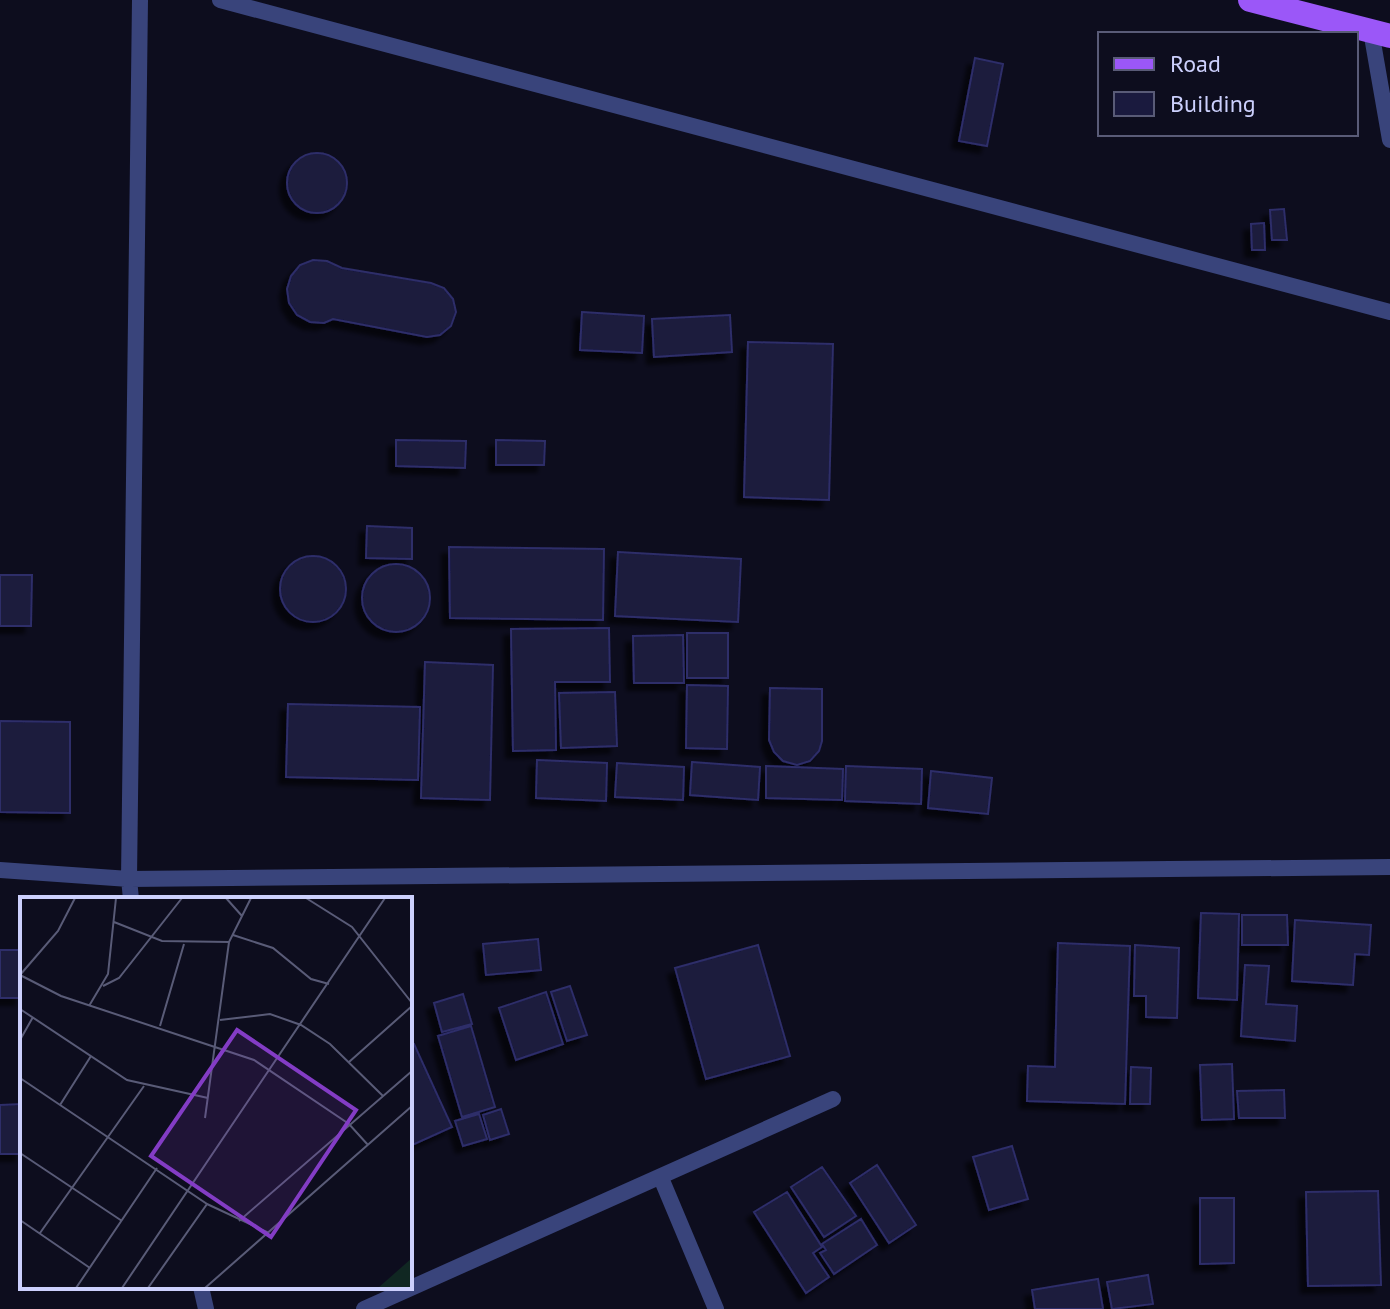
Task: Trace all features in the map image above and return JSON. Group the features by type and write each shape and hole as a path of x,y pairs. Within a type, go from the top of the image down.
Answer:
{"main road":[{"path":"1250,0 1380,34"}],"street":[{"path":"131,897 140,0"},
{"path":"220,0 1390,312"},
{"path":"1380,34 1390,140"},
{"path":"0,870 129,879 1390,867"},
{"path":"412,1288 833,1099"},
{"path":"661,1178 716,1309"},
{"path":"201,1289 206,1309"},
{"path":"364,1309 409,1289"}],"building":[{"path":"975,58 1003,64 987,146 959,141"},
{"path":"317,153 328,155 338,162 345,172 345,194 338,204 328,211 317,213 306,211 296,204 289,194 287,183 289,172 296,162 306,155"},
{"path":"1284,209 1287,240 1272,240 1270,210"},
{"path":"1264,223 1265,250 1252,250 1251,224"},
{"path":"313,260 444,288 453,299 456,312 451,326 440,335 427,337 333,319 324,323 310,322 297,315 289,303 287,289 291,276 300,265"},
{"path":"582,312 644,316 642,353 580,350"},
{"path":"730,315 732,352 654,357 652,319"},
{"path":"748,342 833,344 829,500 744,497"},
{"path":"396,440 466,441 465,468 396,466"},
{"path":"496,440 545,441 544,465 496,465"},
{"path":"367,526 412,528 412,559 366,558"},
{"path":"449,547 604,549 603,620 450,618"},
{"path":"618,552 741,559 738,622 615,616"},
{"path":"306,556 320,556 332,561 341,570 346,589 344,602 337,613 320,622 306,622 294,617 285,608 280,596 280,582 285,570 294,561"},
{"path":"389,564 403,564 415,569 425,579 430,598 425,617 415,627 403,632 389,632 377,627 367,617 362,605 362,591 367,579 377,569"},
{"path":"0,575 32,575 31,626 0,626"},
{"path":"609,628 610,682 555,682 556,750 513,751 511,629"},
{"path":"687,633 728,633 728,678 687,678"},
{"path":"683,635 684,683 634,683 633,636"},
{"path":"425,662 493,665 490,800 421,798"},
{"path":"687,685 728,686 727,749 686,748"},
{"path":"770,688 822,689 822,741 819,751 810,761 797,765 783,761 774,752 769,740"},
{"path":"615,692 617,746 561,748 559,693"},
{"path":"288,704 420,707 418,780 286,777"},
{"path":"0,721 70,722 70,813 0,812"},
{"path":"537,760 607,763 606,801 536,798"},
{"path":"692,762 760,767 758,800 690,795"},
{"path":"617,763 684,767 683,800 615,797"},
{"path":"766,766 843,769 842,800 766,798"},
{"path":"846,766 922,769 921,804 845,801"},
{"path":"931,771 992,778 988,814 928,808"},
{"path":"1201,913 1239,914 1237,1000 1198,998"},
{"path":"1242,915 1287,915 1288,945 1242,945"},
{"path":"1295,920 1371,925 1369,955 1355,954 1353,985 1292,981"},
{"path":"538,939 541,970 486,975 483,944"},
{"path":"1058,943 1130,946 1125,1104 1027,1101 1028,1066 1055,1067"},
{"path":"758,945 790,1056 706,1079 675,968"},
{"path":"1135,945 1179,948 1177,1018 1146,1017 1146,996 1134,996"},
{"path":"0,950 20,950 20,998 0,998"},
{"path":"1245,965 1269,966 1266,1004 1297,1006 1295,1041 1241,1036"},
{"path":"570,986 587,1035 567,1041 551,992"},
{"path":"546,992 563,1044 516,1060 499,1008"},
{"path":"463,994 472,1024 442,1032 434,1003"},
{"path":"471,1026 495,1107 462,1117 438,1036"},
{"path":"412,1045 452,1127 412,1145"},
{"path":"1232,1064 1234,1119 1202,1120 1200,1065"},
{"path":"1131,1067 1151,1068 1150,1104 1130,1104"},
{"path":"1284,1090 1285,1118 1239,1118 1237,1091"},
{"path":"20,1104 20,1154 0,1154 0,1105"},
{"path":"501,1109 509,1134 490,1140 483,1115"},
{"path":"479,1114 487,1139 463,1146 455,1121"},
{"path":"1012,1146 1028,1199 989,1210 973,1157"},
{"path":"877,1165 916,1225 889,1243 850,1183"},
{"path":"822,1167 856,1216 824,1237 791,1187"},
{"path":"1378,1191 1381,1285 1308,1286 1306,1192"},
{"path":"787,1192 822,1247 813,1253 829,1277 806,1293 754,1212"},
{"path":"1200,1198 1234,1198 1234,1263 1200,1264"},
{"path":"861,1219 877,1245 834,1274 820,1253 826,1250 822,1244"},
{"path":"1148,1275 1153,1304 1112,1309 1107,1282"},
{"path":"1098,1279 1103,1309 1035,1309 1032,1290"}]}
